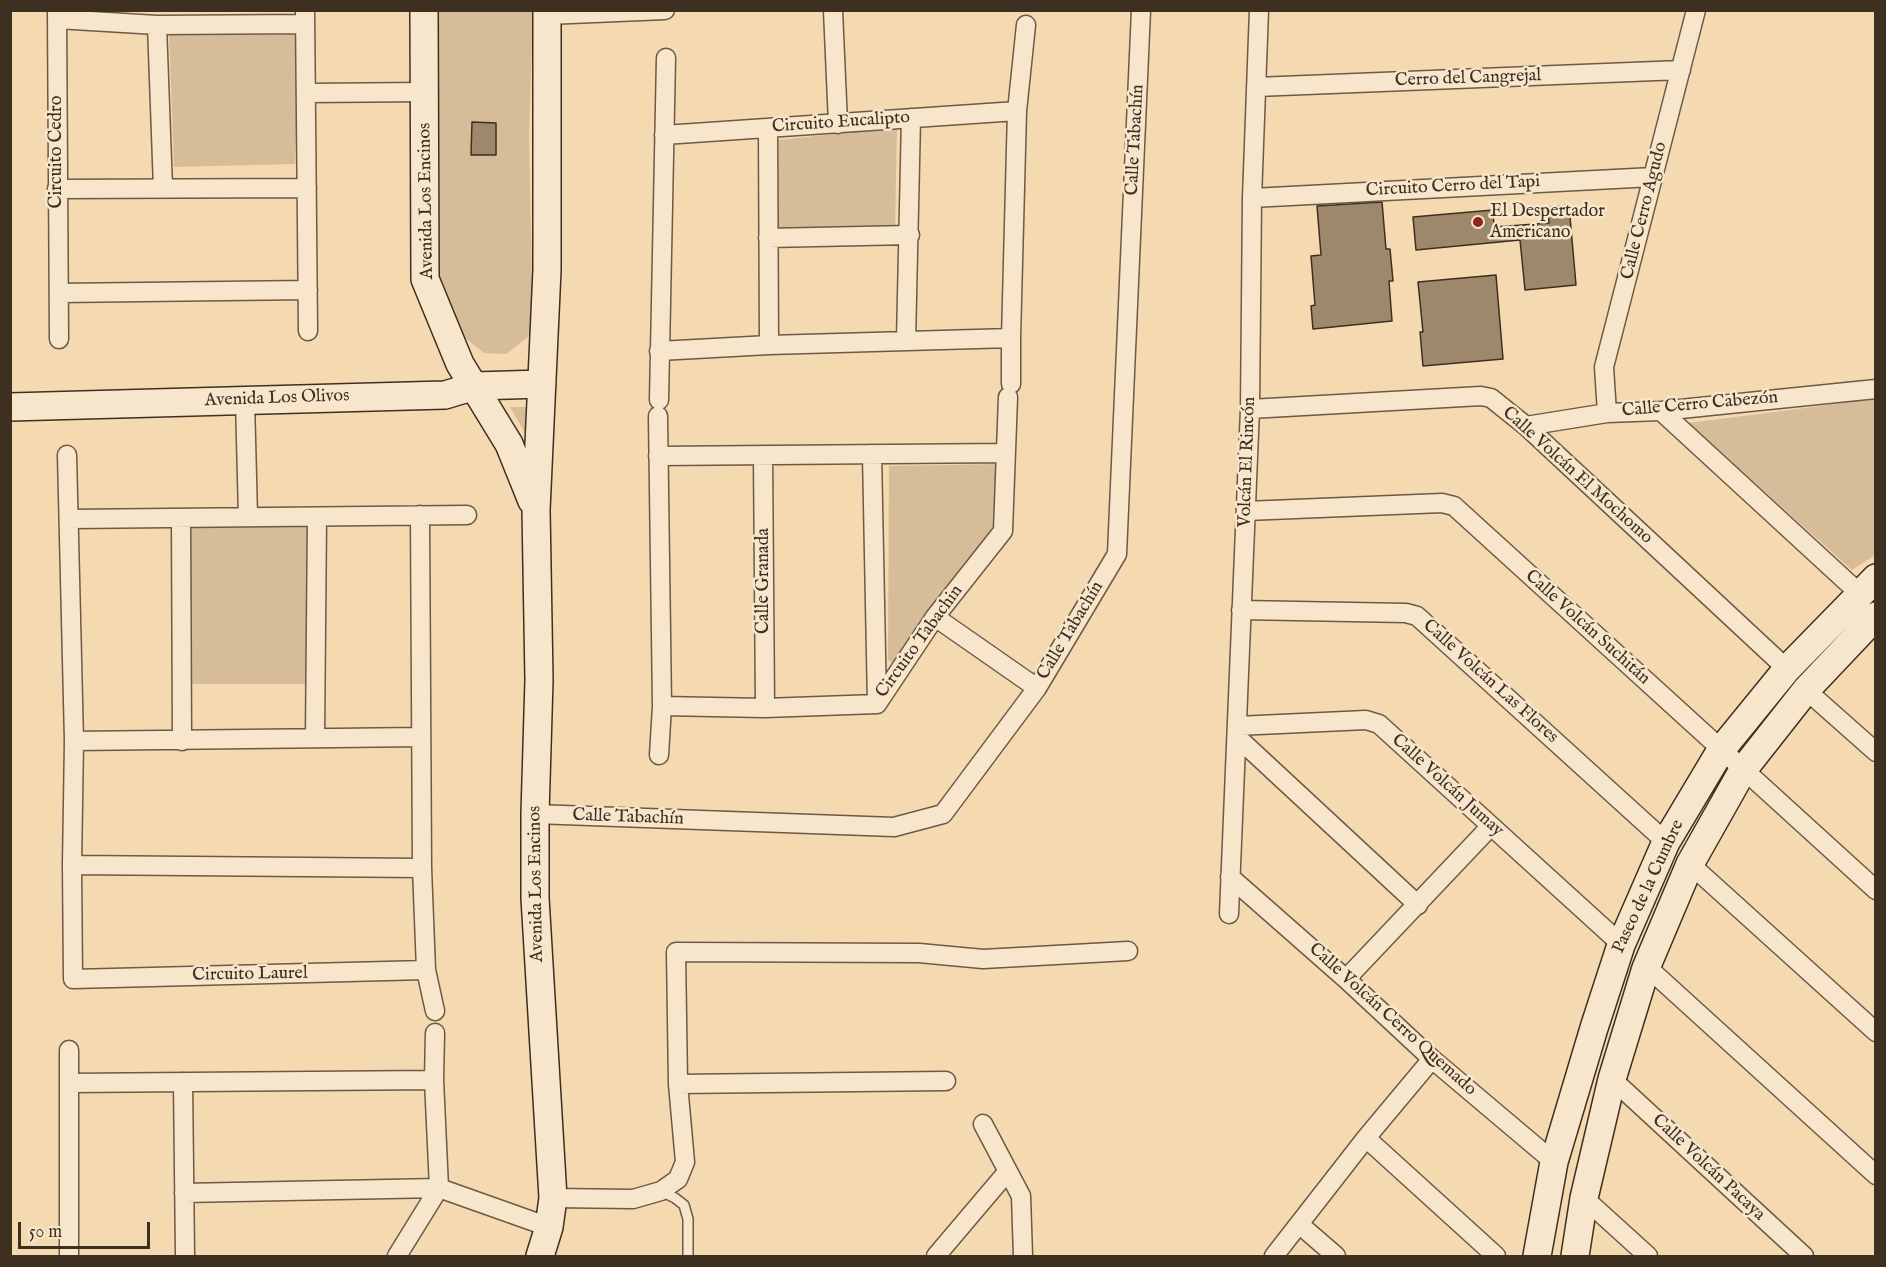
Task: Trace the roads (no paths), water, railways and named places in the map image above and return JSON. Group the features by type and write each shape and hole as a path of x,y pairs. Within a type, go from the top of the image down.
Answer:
{"street":[{"name":"Avenida Los Encinos","path":"424,10 426,279 460,364 509,444 536,510"},
{"path":"548,13 665,10"},
{"path":"833,10 838,124"},
{"name":"Calle Tabachín","path":"535,814 894,827 943,814 1037,688 1117,554 1142,10"},
{"name":"Volcán El Rincón","path":"1229,914 1250,409 1252,198 1260,10"},
{"name":"Calle Cerro Agudo","path":"1607,413 1605,367 1696,10"},
{"name":"Avenida Los Encinos","path":"540,1257 549,1227 553,1198 535,898 538,680 536,510 547,270 548,13"},
{"path":"57,15 158,25 305,17 308,331"},
{"name":"Circuito Cedro","path":"57,15 59,339"},
{"path":"158,25 163,188"},
{"path":"659,351 769,345 1011,338 1017,111 1026,25"},
{"path":"659,755 662,705 658,456 659,351 666,58"},
{"name":"Cerro del Cangrejal","path":"1256,87 1681,70"},
{"path":"306,93 426,92"},
{"name":"Circuito Eucalipto","path":"664,135 1017,111"},
{"path":"906,341 911,118"},
{"path":"768,128 769,345"},
{"name":"Circuito Cerro del Tapi","path":"1252,198 1653,177"},
{"path":"57,189 307,188"},
{"path":"768,238 910,235"},
{"path":"58,293 308,290"},
{"name":"Circuito Tabachin","path":"662,705 765,708 877,704 935,617 1003,531 1011,338"},
{"name":"Avenida Los Olivos","path":"10,407 445,394 475,386 542,384"},
{"name":"Calle Cerro Cabezón","path":"1526,426 1607,413 1661,411 1875,389"},
{"name":"Calle Volcán El Mochomo","path":"1250,409 1481,396 1491,398 1526,426 1787,669"},
{"path":"245,400 248,517"},
{"path":"1661,411 1867,585"},
{"path":"658,456 1005,453"},
{"path":"872,454 877,704"},
{"path":"67,455 74,741 72,865 422,868"},
{"name":"Calle Granada","path":"764,455 765,708"},
{"name":"Calle Volcán Suchitán","path":"1246,511 1442,503 1454,506 1875,890"},
{"path":"420,515 422,868 426,970 435,1011"},
{"path":"70,519 467,515"},
{"path":"315,738 317,517"},
{"path":"181,518 182,741"},
{"name":"Paseo de la Cumbre","path":"1537,1257 1554,1162 1594,1028 1621,944 1666,842 1721,750 1787,669 1867,585"},
{"name":"Calle Volcán Las Flores","path":"1241,610 1406,613 1417,616 1666,842"},
{"name":"Paseo de la Cumbre","path":"1575,1257 1584,1198 1612,1079 1646,966 1690,864 1743,770 1806,690 1875,616"},
{"path":"935,617 1037,688"},
{"path":"1806,690 1875,752"},
{"name":"Calle Volcán Jumay","path":"1237,732 1366,720 1379,724 1621,944"},
{"path":"1237,732 1418,905"},
{"path":"74,741 421,737"},
{"path":"1346,979 1491,826"},
{"path":"1690,864 1875,1032"},
{"name":"Circuito Laurel","path":"72,865 73,979 426,970"},
{"name":"Calle Volcán Cerro Quemado","path":"1230,877 1346,979 1432,1059 1554,1162"},
{"path":"553,1198 633,1199 662,1191 678,1179 685,1162 678,1084 676,952 919,953 983,959 1128,951"},
{"path":"1646,966 1875,1175"},
{"path":"397,1257 439,1188 434,1080 435,1034"},
{"path":"69,1050 69,1257"},
{"path":"1274,1257 1366,1138 1432,1059"},
{"name":"Calle Volcán Pacaya","path":"1612,1079 1804,1257"},
{"path":"69,1083 434,1080"},
{"path":"183,1082 185,1257"},
{"path":"678,1084 946,1082"},
{"path":"983,1125 1021,1196 1023,1257"},
{"path":"1366,1138 1496,1257"},
{"path":"936,1257 1008,1171"},
{"path":"184,1193 439,1188 549,1227"},
{"path":"1584,1198 1648,1257"},
{"path":"1299,1224 1336,1257"}],"lane":[{"path":"662,1191 684,1205 688,1219 688,1257"}],"place":[{"name":"El Despertador Americano","path":"1478,222"}]}
